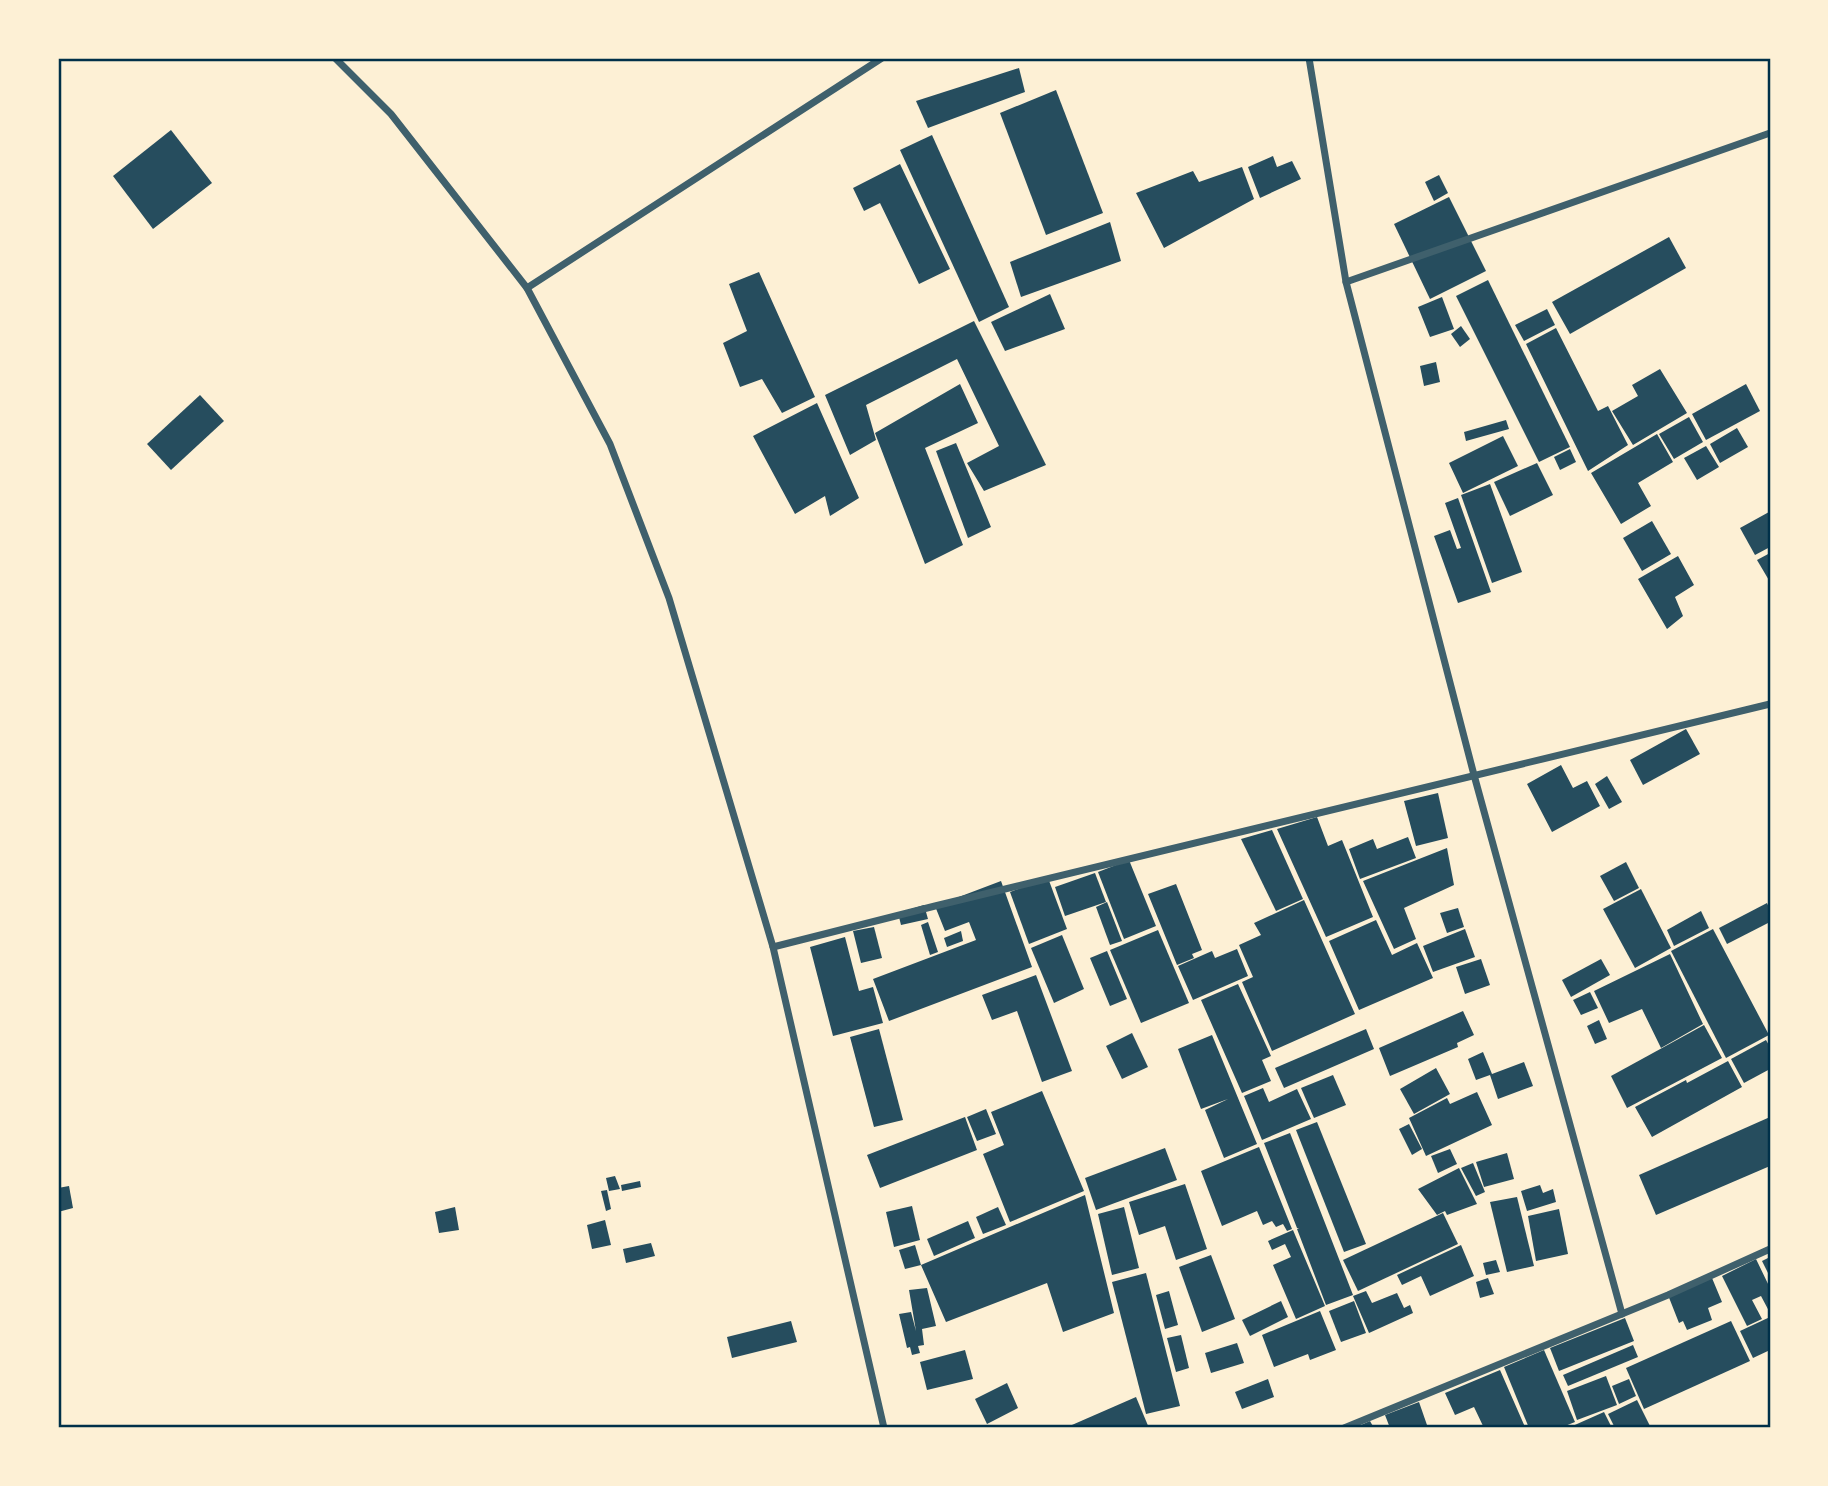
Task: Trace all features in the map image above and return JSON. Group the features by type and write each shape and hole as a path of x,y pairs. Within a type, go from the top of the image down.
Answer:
{"street":[{"path":"335,58 391,114 527,288 610,444 669,598 773,947 884,1428"},
{"path":"527,288 882,58"},
{"path":"1309,58 1346,282 1474,775 1622,1314"},
{"path":"1346,282 1770,133"},
{"path":"773,947 948,902 1770,704"},
{"path":"1343,1428 1622,1314 1770,1249"}],"building":[{"path":"1019,68 1025,92 928,128 916,101"},
{"path":"1056,90 1103,213 1046,235 1000,113"},
{"path":"171,130 212,183 153,229 113,176"},
{"path":"932,135 1009,307 979,322 900,150"},
{"path":"1273,156 1277,167 1292,161 1301,179 1260,198 1248,167"},
{"path":"900,164 950,269 919,284 880,203 864,211 853,188"},
{"path":"1242,167 1254,199 1164,248 1136,193 1193,171 1199,182"},
{"path":"1439,175 1448,193 1434,201 1425,182"},
{"path":"1449,197 1486,271 1430,299 1394,224"},
{"path":"1110,222 1121,261 1021,297 1010,262"},
{"path":"1669,237 1686,268 1570,334 1552,302"},
{"path":"759,272 815,397 782,413 762,379 740,387 723,343 747,331 729,284"},
{"path":"1488,280 1570,447 1539,462 1456,296"},
{"path":"1050,294 1065,329 1005,351 991,322"},
{"path":"1442,297 1454,329 1430,337 1418,307"},
{"path":"1547,309 1555,325 1524,341 1515,325"},
{"path":"974,321 1046,465 984,491 967,463 999,446 957,359 866,405 876,440 850,455 825,395"},
{"path":"1461,326 1470,339 1460,347 1451,334"},
{"path":"1556,328 1598,411 1608,406 1628,445 1588,471 1526,344"},
{"path":"1436,362 1440,382 1424,386 1420,366"},
{"path":"1660,369 1687,413 1633,445 1612,411 1638,396 1632,385"},
{"path":"960,384 978,423 925,448 963,545 925,564 875,433"},
{"path":"1746,384 1760,411 1706,440 1692,414"},
{"path":"200,395 224,421 171,470 147,444"},
{"path":"817,403 859,498 830,516 825,496 795,514 753,436"},
{"path":"1689,417 1703,442 1674,459 1659,434"},
{"path":"1506,420 1509,429 1466,441 1464,432"},
{"path":"1737,428 1748,447 1720,463 1710,444"},
{"path":"1657,434 1673,462 1638,483 1651,506 1621,524 1591,473"},
{"path":"1503,436 1518,466 1463,493 1449,463"},
{"path":"956,443 991,527 968,538 936,451"},
{"path":"1706,446 1719,467 1697,480 1684,458"},
{"path":"1570,449 1576,462 1560,470 1554,457"},
{"path":"1537,463 1553,495 1510,516 1494,482"},
{"path":"1490,484 1522,572 1492,583 1461,495"},
{"path":"1458,498 1491,592 1458,603 1434,536 1450,530 1457,549 1461,548 1445,503"},
{"path":"1769,512 1770,547 1755,555 1740,528"},
{"path":"1652,521 1671,554 1642,571 1623,538"},
{"path":"1770,553 1770,582 1757,560"},
{"path":"1678,556 1694,585 1675,597 1683,616 1667,629 1638,579"},
{"path":"1686,729 1700,754 1643,785 1630,760"},
{"path":"1561,765 1573,788 1587,781 1600,806 1552,832 1527,784"},
{"path":"1607,776 1622,802 1609,809 1595,784"},
{"path":"1438,793 1448,838 1416,846 1404,801"},
{"path":"1317,817 1328,846 1342,840 1373,917 1326,937 1277,829"},
{"path":"1272,830 1303,899 1276,911 1241,839"},
{"path":"1408,837 1416,858 1360,879 1349,849 1373,839 1377,849"},
{"path":"1447,848 1454,885 1404,908 1416,939 1394,949 1363,881"},
{"path":"1129,860 1156,926 1124,939 1098,872"},
{"path":"1626,862 1639,888 1614,901 1600,876"},
{"path":"1095,873 1106,902 1065,916 1055,887"},
{"path":"1048,878 1067,929 1029,944 1010,892"},
{"path":"1001,881 1032,967 889,1021 873,979 976,940 969,922 945,931 935,906"},
{"path":"1176,884 1202,950 1192,954 1194,958 1177,965 1148,894"},
{"path":"1641,889 1671,948 1635,968 1603,909"},
{"path":"1304,900 1355,1014 1272,1051 1242,982 1253,977 1239,945 1261,935 1254,923"},
{"path":"1107,902 1122,941 1110,945 1096,907"},
{"path":"1767,903 1770,922 1727,944 1719,928"},
{"path":"924,905 928,919 901,925 898,913"},
{"path":"1458,908 1464,927 1447,933 1440,913"},
{"path":"1701,911 1709,928 1674,946 1667,930"},
{"path":"1376,920 1392,955 1417,943 1433,978 1359,1010 1329,941"},
{"path":"928,922 938,952 930,955 921,925"},
{"path":"874,927 882,958 861,963 853,931"},
{"path":"1465,929 1475,957 1433,972 1423,946"},
{"path":"1713,929 1769,1035 1726,1058 1671,951"},
{"path":"1158,930 1189,1003 1141,1023 1110,950"},
{"path":"961,931 963,941 947,947 944,938"},
{"path":"1062,935 1084,989 1054,1003 1031,948"},
{"path":"845,937 859,991 873,987 883,1023 833,1036 810,947"},
{"path":"1237,949 1248,976 1193,1000 1178,966 1212,951 1215,958"},
{"path":"1107,951 1127,999 1110,1006 1090,958"},
{"path":"1670,954 1703,1024 1661,1048 1642,1009 1609,1023 1594,991"},
{"path":"1481,959 1490,985 1465,994 1456,967"},
{"path":"1601,959 1610,975 1571,997 1562,980"},
{"path":"1036,975 1072,1071 1042,1082 1017,1011 992,1020 982,995"},
{"path":"1238,984 1271,1056 1262,1060 1271,1081 1242,1093 1201,1000"},
{"path":"1590,992 1598,1008 1581,1015 1573,1000"},
{"path":"1463,1011 1474,1035 1457,1043 1458,1047 1390,1076 1379,1048"},
{"path":"1599,1020 1607,1039 1595,1044 1587,1026"},
{"path":"1704,1025 1722,1058 1627,1108 1611,1076"},
{"path":"879,1029 903,1120 874,1127 850,1037"},
{"path":"1366,1029 1374,1049 1284,1088 1275,1068"},
{"path":"1132,1033 1148,1067 1122,1079 1106,1046"},
{"path":"1212,1035 1257,1144 1224,1158 1205,1110 1228,1099 1201,1109 1178,1049"},
{"path":"1766,1040 1770,1047 1770,1069 1744,1083 1731,1059"},
{"path":"1483,1052 1492,1074 1524,1062 1533,1086 1498,1099 1490,1075 1476,1080 1468,1059"},
{"path":"1728,1061 1742,1087 1652,1137 1635,1107"},
{"path":"1436,1068 1450,1094 1414,1114 1400,1089"},
{"path":"1333,1075 1346,1105 1314,1118 1301,1088"},
{"path":"1263,1088 1269,1102 1297,1089 1311,1119 1262,1140 1244,1096"},
{"path":"1042,1091 1084,1191 1010,1222 983,1154 1004,1145 991,1112"},
{"path":"1477,1092 1492,1125 1426,1156 1409,1118 1447,1098 1450,1104"},
{"path":"986,1109 996,1134 977,1141 967,1117"},
{"path":"965,1117 977,1150 880,1188 867,1155"},
{"path":"1770,1117 1770,1166 1656,1215 1639,1175"},
{"path":"1317,1122 1366,1244 1344,1252 1296,1130"},
{"path":"1409,1124 1422,1149 1412,1155 1399,1129"},
{"path":"1290,1133 1353,1295 1326,1305 1297,1229 1299,1228 1264,1143"},
{"path":"1259,1147 1292,1229 1287,1231 1283,1224 1276,1227 1272,1221 1263,1225 1257,1211 1222,1226 1201,1171"},
{"path":"1165,1148 1177,1180 1096,1210 1085,1178"},
{"path":"1450,1149 1457,1164 1438,1173 1431,1156"},
{"path":"1507,1153 1514,1179 1484,1187 1476,1162"},
{"path":"1473,1163 1485,1192 1476,1196 1461,1168"},
{"path":"1459,1168 1477,1204 1447,1215 1445,1211 1437,1215 1418,1189"},
{"path":"615,1176 620,1189 609,1191 606,1178"},
{"path":"640,1181 641,1187 622,1191 621,1185"},
{"path":"1185,1184 1207,1249 1176,1260 1165,1226 1139,1235 1129,1202"},
{"path":"1540,1185 1543,1193 1553,1189 1556,1202 1527,1211 1521,1191"},
{"path":"69,1186 73,1208 58,1212 58,1188"},
{"path":"607,1190 611,1209 606,1211 601,1191"},
{"path":"1085,1195 1114,1313 1063,1332 1047,1283 946,1322 921,1265"},
{"path":"1517,1197 1534,1266 1507,1272 1490,1202"},
{"path":"912,1206 920,1240 894,1247 886,1212"},
{"path":"455,1207 459,1230 439,1233 435,1212"},
{"path":"998,1207 1006,1225 983,1234 976,1217"},
{"path":"1124,1207 1139,1268 1112,1275 1098,1214"},
{"path":"1559,1209 1568,1254 1536,1261 1528,1216"},
{"path":"1443,1213 1458,1244 1358,1291 1343,1260"},
{"path":"605,1220 611,1245 592,1249 587,1225"},
{"path":"968,1221 975,1238 934,1256 927,1239"},
{"path":"1293,1230 1325,1306 1296,1319 1273,1265 1291,1257 1285,1244 1272,1250 1268,1241"},
{"path":"651,1243 655,1256 626,1263 623,1249"},
{"path":"915,1245 921,1265 905,1269 899,1250"},
{"path":"1461,1245 1474,1276 1430,1296 1421,1276 1402,1285 1397,1275"},
{"path":"1211,1255 1235,1319 1202,1332 1179,1267"},
{"path":"1770,1257 1770,1277 1762,1261"},
{"path":"1756,1259 1770,1288 1770,1313 1761,1296 1752,1300 1762,1319 1747,1326 1722,1276"},
{"path":"1496,1260 1500,1272 1486,1275 1483,1263"},
{"path":"1146,1273 1180,1406 1146,1414 1112,1282"},
{"path":"1488,1278 1494,1294 1480,1298 1476,1282"},
{"path":"1712,1278 1722,1302 1708,1308 1712,1320 1687,1330 1683,1321 1679,1323 1668,1295"},
{"path":"927,1288 936,1326 922,1329 924,1345 918,1346 920,1353 912,1355 910,1347 907,1348 899,1314 911,1312 916,1331 909,1290"},
{"path":"1169,1291 1178,1325 1165,1329 1156,1295"},
{"path":"1366,1291 1372,1303 1397,1293 1404,1308 1410,1305 1413,1313 1369,1333 1353,1296"},
{"path":"1281,1301 1288,1317 1250,1336 1242,1320"},
{"path":"1354,1301 1366,1333 1341,1342 1329,1311"},
{"path":"1320,1311 1336,1350 1310,1360 1308,1354 1274,1367 1262,1335"},
{"path":"1770,1317 1770,1350 1753,1358 1740,1331"},
{"path":"1625,1318 1634,1341 1559,1371 1550,1348"},
{"path":"791,1321 797,1342 732,1358 727,1337"},
{"path":"1731,1321 1750,1361 1644,1409 1626,1368"},
{"path":"1181,1335 1189,1368 1176,1372 1167,1338"},
{"path":"1237,1343 1244,1363 1211,1373 1205,1353"},
{"path":"1633,1345 1638,1357 1568,1386 1563,1375"},
{"path":"965,1350 973,1379 927,1390 920,1362"},
{"path":"1544,1350 1575,1422 1560,1428 1529,1428 1504,1367"},
{"path":"1500,1370 1525,1427 1484,1428 1474,1407 1455,1415 1445,1393"},
{"path":"1606,1376 1617,1405 1577,1420 1567,1391"},
{"path":"1268,1379 1274,1397 1242,1409 1235,1392"},
{"path":"1629,1379 1636,1396 1619,1404 1612,1386"},
{"path":"1007,1383 1018,1408 987,1424 975,1399"},
{"path":"1136,1397 1149,1428 1065,1428"},
{"path":"1637,1400 1651,1428 1615,1428 1608,1414"},
{"path":"1419,1402 1427,1425 1417,1428 1390,1428 1385,1415"},
{"path":"1604,1412 1612,1428 1568,1428"},
{"path":"1370,1421 1374,1428 1354,1428"}]}
